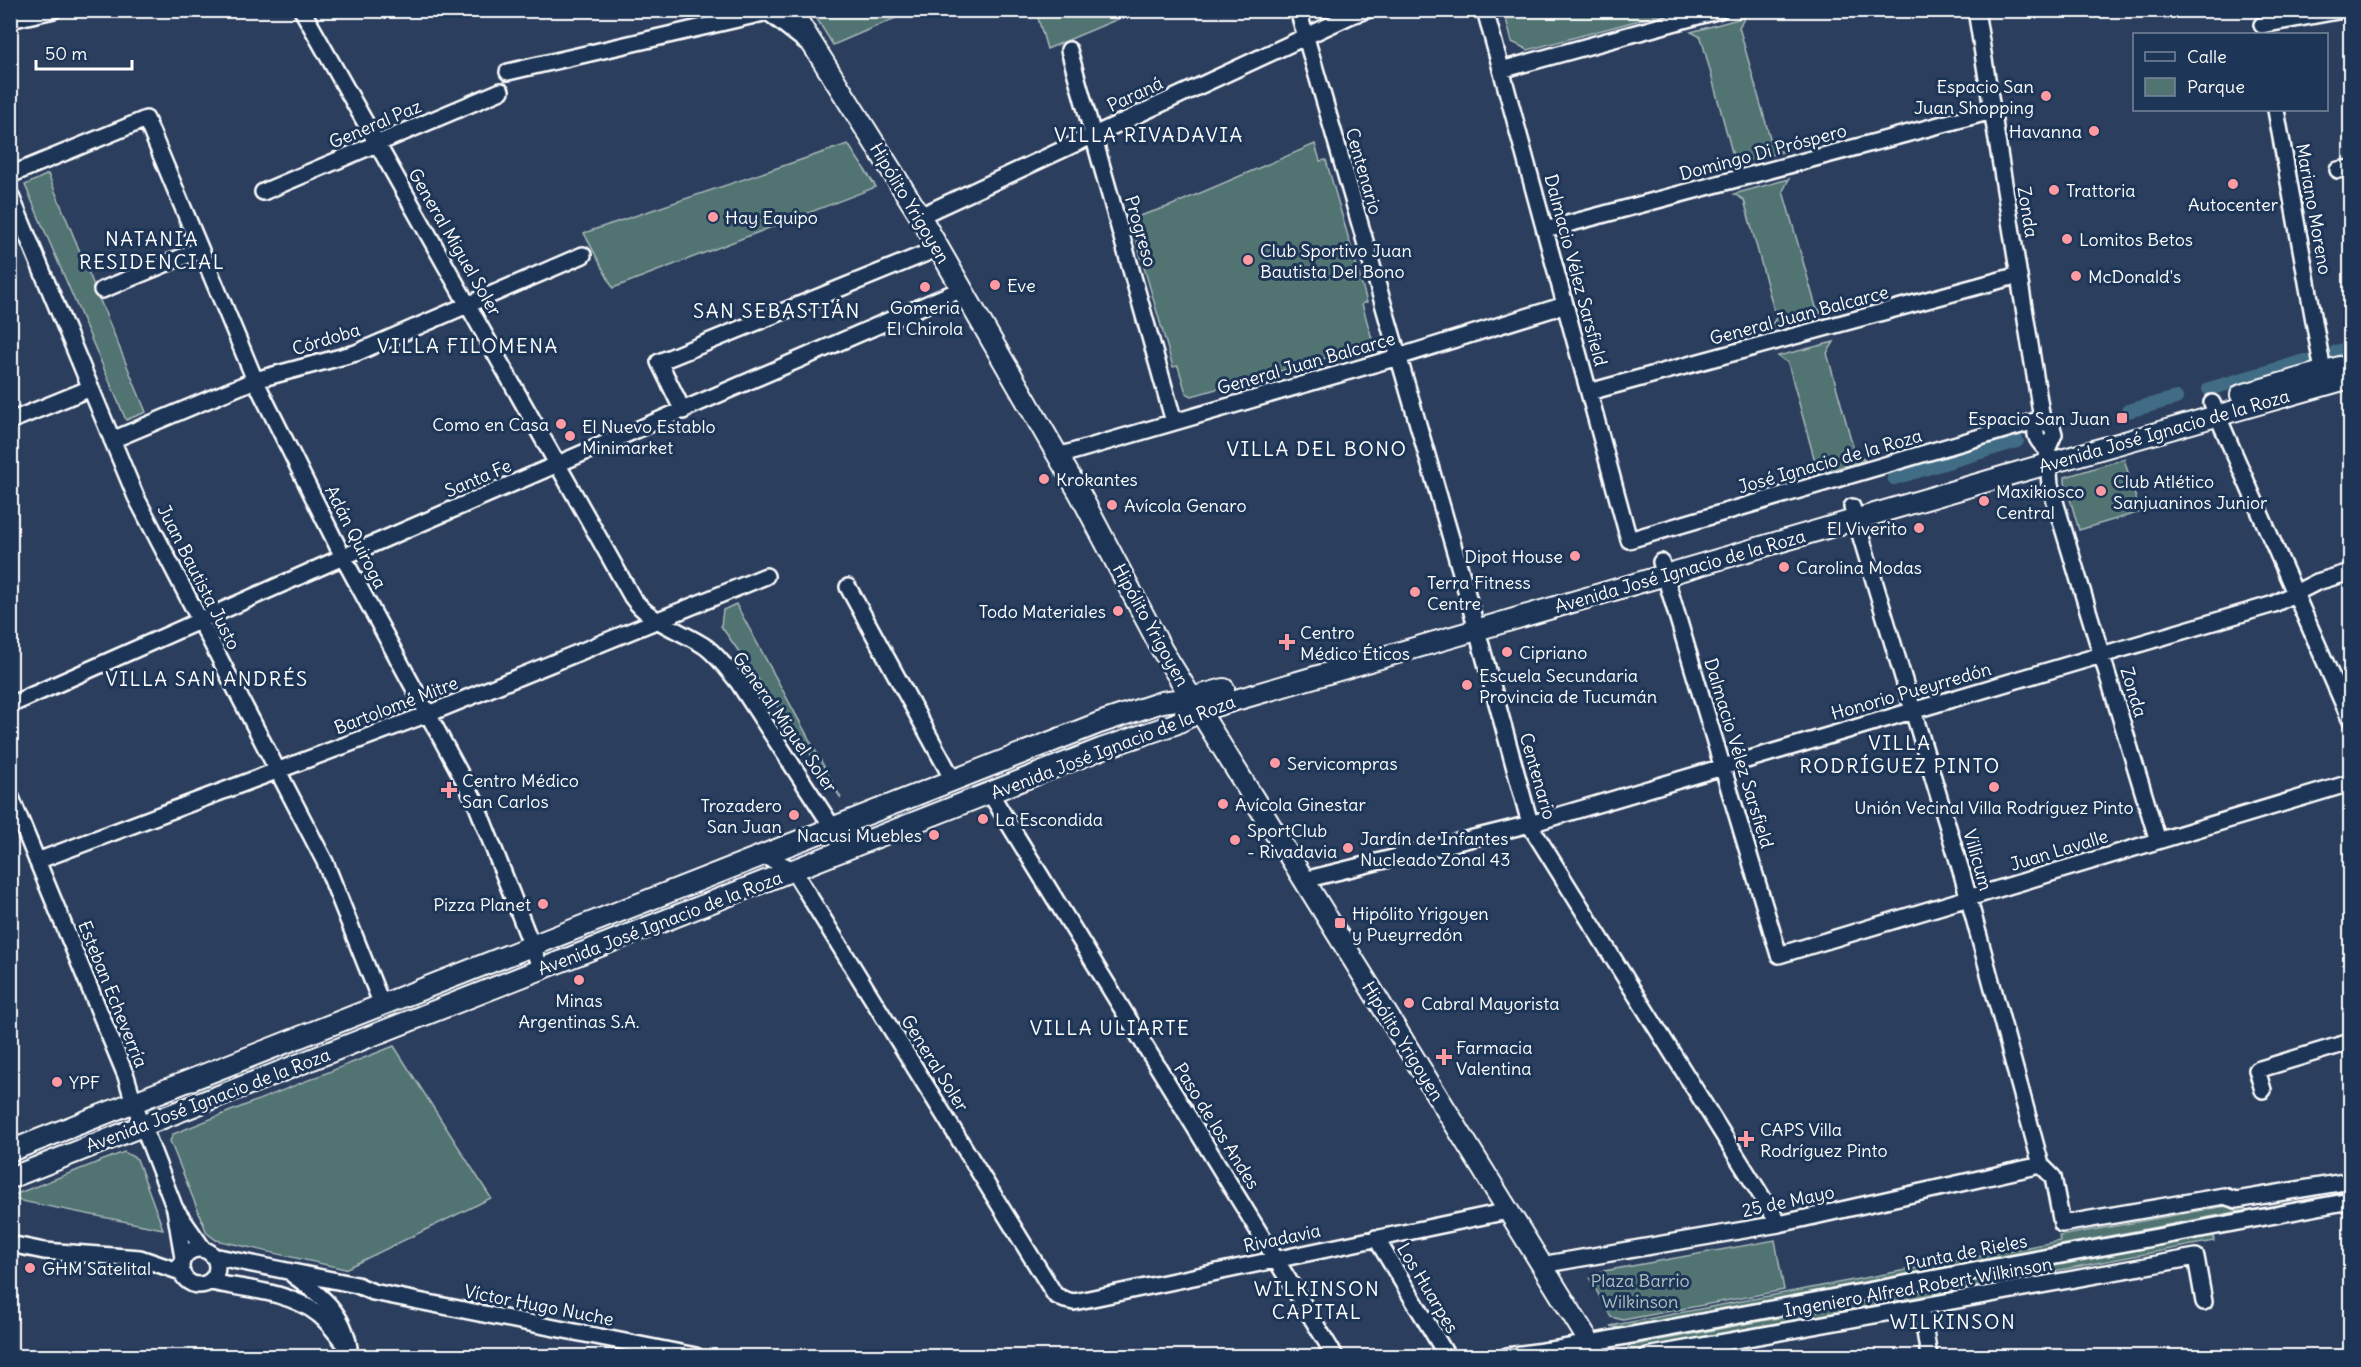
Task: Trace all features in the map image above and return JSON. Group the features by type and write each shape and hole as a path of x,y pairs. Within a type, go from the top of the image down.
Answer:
{"main road":[{"name":"Hipólito Yrigoyen","path":"791,10 939,248 1058,456 1162,650 1593,1350"},
{"name":"Avenida José Ignacio de la Roza","path":"2324,379 2350,364"},
{"name":"Avenida José Ignacio de la Roza","path":"10,1151 1099,723 1162,702 1196,705 2048,457 2324,379 2350,378"},
{"name":"Avenida José Ignacio de la Roza","path":"10,1178 1101,749 1174,724 1196,705"}],"street":[{"path":"10,20 54,10"},
{"name":"General Miguel Soler","path":"302,10 632,597 645,613 707,648 722,663 738,682 833,828"},
{"name":"Centenario","path":"1298,10 1530,824 1779,1224"},
{"name":"Paraná","path":"920,216 1367,10"},
{"name":"Dalmacio Vélez Sarsfield","path":"1485,10 1629,540"},
{"path":"1501,70 1720,10"},
{"name":"Zonda","path":"1976,10 2042,419 2035,433 2048,457 2050,485 2158,841"},
{"path":"2261,23 2343,10"},
{"path":"508,72 768,12 812,46"},
{"name":"Progreso","path":"1070,50 1174,422"},
{"name":"General Paz","path":"263,192 501,91"},
{"name":"Domingo Di Próspero","path":"1545,230 1992,111"},
{"name":"Mariano Moreno","path":"2276,111 2324,379"},
{"name":"Adán Quiroga","path":"10,175 146,119 255,380 343,557 475,801 541,969"},
{"name":"Juan Bautista Justo","path":"10,194 136,497 325,862 382,1005"},
{"path":"683,411 659,362 939,248"},
{"path":"102,290 199,250"},
{"name":"Córdoba","path":"112,440 255,380 356,353 583,255"},
{"name":"General Juan Balcarce","path":"1589,392 2019,275"},
{"name":"Santa Fe","path":"10,705 343,557 962,289"},
{"name":"General Juan Balcarce","path":"1058,456 1398,357 1565,305"},
{"path":"10,421 91,388"},
{"path":"2215,410 2350,719"},
{"name":"José Ignacio de la Roza","path":"1629,540 2042,419"},
{"name":"Villicum","path":"1854,513 1969,898 2042,1165 2053,1177 2062,1224 2224,1196 2236,1200 2350,1181"},
{"name":"Dalmacio Vélez Sarsfield","path":"1663,569 1779,955"},
{"name":"Honorio Pueyrredón","path":"1304,880 1530,824 2274,604 2317,582 2350,572"},
{"name":"Bartolomé Mitre","path":"37,861 428,714 766,576"},
{"path":"848,587 953,780"},
{"name":"Juan Lavalle","path":"1779,955 2350,783"},
{"name":"Paso de los Andes","path":"990,793 1335,1356"},
{"name":"Esteban Echeverría","path":"10,795 126,1076 142,1126 175,1209 182,1265"},
{"path":"833,828 846,837 865,842"},
{"path":"763,855 793,870"},
{"name":"General Soler","path":"793,870 1055,1295 1065,1300"},
{"path":"2263,1090 2257,1070 2350,1042"},
{"name":"25 de Mayo","path":"1541,1265 1779,1224 2042,1165"},
{"name":"Punta de Rieles","path":"1593,1350 2350,1201"},
{"name":"Esteban Echeverría","path":"175,1209 208,1253"},
{"name":"Rivadavia","path":"1065,1300 1074,1302 1508,1211"},
{"name":"Los Huarpes","path":"1376,1239 1447,1356"},
{"path":"10,1244 44,1251 140,1258 182,1265"},
{"path":"191,1250 289,1272 328,1302 347,1332 351,1353 318,1314 279,1296 210,1281 196,1285 184,1279 182,1265 191,1250"},
{"path":"208,1253 217,1264 210,1281"},
{"name":"Ingeniero Alfred Robert Wilkinson","path":"1647,1356 2196,1257 2204,1302"},
{"name":"Víctor Hugo Nuche","path":"289,1272 357,1285 373,1292"},
{"name":"Víctor Hugo Nuche","path":"314,1290 331,1288 354,1292 373,1292 696,1356"},
{"path":"279,1296 314,1290"},
{"path":"1921,1307 1929,1356"},
{"path":"1507,1356 1593,1350"}],"green space":[{"path":"1036,10 1137,11 1047,49"},
{"path":"1504,10 1673,11 1528,50 1512,42"},
{"path":"812,11 912,11 833,45"},
{"path":"1745,17 1739,27 1772,145 1782,152 1727,166 1733,156 1701,37 1691,32"},
{"name":"Hay Equipo","path":"848,144 876,187 613,288 584,233"},
{"name":"Club Sportivo Juan Bautista Del Bono","path":"1315,144 1320,161 1326,160 1367,302 1362,304 1372,339 1368,346 1192,396 1186,393 1178,366 1173,367 1130,219 1170,206"},
{"path":"48,174 146,412 126,420 25,185"},
{"path":"1789,179 1783,191 1816,307 1823,313 1770,328 1776,318 1744,200 1734,194"},
{"path":"1834,342 1827,353 1855,454 1865,460 1809,476 1816,465 1788,363 1778,356"},
{"name":"Club Atlético Sanjuaninos Junior","path":"2124,459 2140,512 2079,530 2065,477"},
{"path":"736,604 841,798 721,626 723,610"},
{"path":"394,1046 491,1198 345,1269 216,1240 207,1233 170,1141 173,1134"},
{"path":"124,1152 137,1159 163,1229 11,1199 11,1196"},
{"path":"2242,1203 2246,1210 1620,1328 1610,1326 2060,1241 2059,1236"},
{"path":"2213,1236 2214,1241 1630,1351 1627,1349 1629,1346"},
{"name":"Plaza Barrio Wilkinson","path":"1775,1240 1784,1290 1623,1320 1611,1317 1590,1279 1593,1273"}],"waterway":[{"path":"2336,352 2350,348"},
{"path":"2209,389 2305,361"},
{"path":"2128,411 2176,398"},
{"path":"1894,478 2017,441"}],"place":[{"name":"Espacio San Juan Shopping","path":"2046,96"},
{"name":"Havanna","path":"2094,131"},
{"name":"Autocenter","path":"2233,184"},
{"name":"Trattoria","path":"2054,190"},
{"name":"Hay Equipo","path":"713,217"},
{"name":"Lomitos Betos","path":"2067,239"},
{"name":"Club Sportivo Juan Bautista Del Bono","path":"1248,260"},
{"name":"McDonald's","path":"2076,276"},
{"name":"Eve","path":"995,285"},
{"name":"Gomeria El Chirola","path":"925,287"},
{"name":"Espacio San Juan","path":"2122,418"},
{"name":"Como en Casa","path":"561,424"},
{"name":"El Nuevo Establo Minimarket","path":"570,436"},
{"name":"Krokantes","path":"1044,479"},
{"name":"Club Atlético Sanjuaninos Junior","path":"2101,491"},
{"name":"Maxikiosco Central","path":"1984,501"},
{"name":"Avícola Genaro","path":"1112,505"},
{"name":"El Viverito","path":"1919,528"},
{"name":"Dipot House","path":"1575,556"},
{"name":"Carolina Modas","path":"1784,567"},
{"name":"Terra Fitness Centre","path":"1415,592"},
{"name":"Todo Materiales","path":"1118,611"},
{"name":"Centro Médico Éticos","path":"1287,642"},
{"name":"Cipriano","path":"1507,652"},
{"name":"Escuela Secundaria Provincia de Tucumán","path":"1467,685"},
{"name":"Servicompras","path":"1275,763"},
{"name":"Unión Vecinal Villa Rodríguez Pinto","path":"1994,787"},
{"name":"Centro Médico San Carlos","path":"449,790"},
{"name":"Avícola Ginestar","path":"1223,804"},
{"name":"Trozadero San Juan","path":"794,815"},
{"name":"La Escondida","path":"983,819"},
{"name":"Nacusi Muebles","path":"934,835"},
{"name":"SportClub - Rivadavia","path":"1235,840"},
{"name":"Jardín de Infantes Nucleado Zonal 43","path":"1348,848"},
{"name":"Pizza Planet","path":"543,904"},
{"name":"Hipólito Yrigoyen y Pueyrredón","path":"1340,923"},
{"name":"Minas Argentinas S.A.","path":"579,980"},
{"name":"Cabral Mayorista","path":"1409,1003"},
{"name":"Farmacia Valentina","path":"1444,1057"},
{"name":"YPF","path":"57,1082"},
{"name":"CAPS Villa Rodríguez Pinto","path":"1746,1139"},
{"name":"GHM Satelital","path":"30,1268"}],"district":[{"name":"VILLA RIVADAVIA","path":"1149,134"},
{"name":"NATANIA RESIDENCIAL","path":"152,250"},
{"name":"SAN SEBASTIÁN","path":"777,310"},
{"name":"VILLA FILOMENA","path":"468,345"},
{"name":"VILLA DEL BONO","path":"1317,448"},
{"name":"VILLA SAN ANDRÉS","path":"207,678"},
{"name":"VILLA RODRÍGUEZ PINTO","path":"1900,754"},
{"name":"VILLA ULIARTE","path":"1110,1027"},
{"name":"WILKINSON CAPITAL","path":"1317,1300"},
{"name":"WILKINSON","path":"1953,1321"}]}
